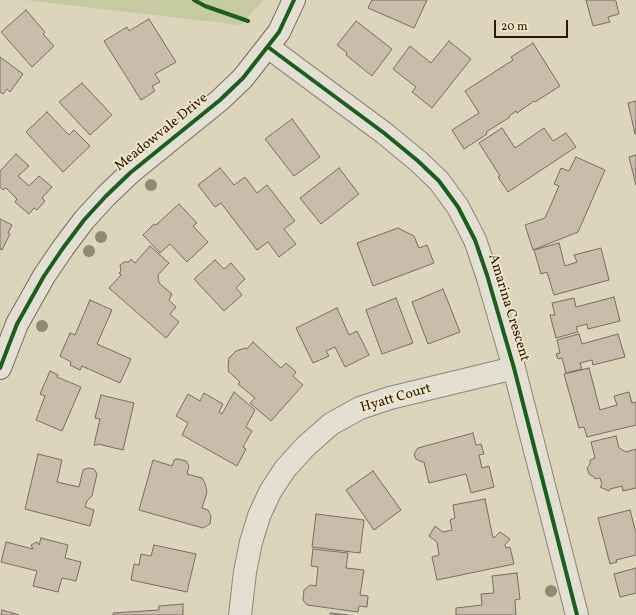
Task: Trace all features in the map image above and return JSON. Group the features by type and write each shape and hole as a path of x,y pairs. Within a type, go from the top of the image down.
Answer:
{"street":[{"name":"Meadowvale Drive","path":"0,368 17,324 44,276 84,220 130,173 214,105 243,78 279,32 294,0"},
{"name":"Amarina Crescent","path":"268,48 384,133 418,161 439,181 458,207 475,240 488,275 514,368 577,615"},
{"name":"Hyatt Court","path":"240,615 245,572 251,542 259,516 270,492 285,469 306,446 331,424 360,408 390,398 514,368"}],"green space":[{"path":"25,0 263,0 241,25"}],"building":[{"path":"372,0 427,0 414,28 368,8"},
{"path":"586,0 616,1 619,14 608,17 610,22 593,26"},
{"path":"26,10 45,32 43,34 54,46 32,67 1,32"},
{"path":"149,19 176,62 155,74 160,82 152,86 155,91 141,100 104,41 127,27 129,31"},
{"path":"356,21 392,49 372,76 346,55 347,53 337,45"},
{"path":"449,41 471,59 432,108 412,92 416,87 393,69 410,46 431,63"},
{"path":"533,43 560,86 517,113 516,111 509,116 510,117 486,132 487,134 464,149 452,130 479,113 465,91 513,60 511,57"},
{"path":"0,57 23,74 10,92 7,89 3,94 0,92"},
{"path":"82,83 112,115 90,135 59,102"},
{"path":"636,101 636,134 635,134 628,103"},
{"path":"47,112 69,135 74,130 90,146 63,172 26,132"},
{"path":"292,119 320,157 294,176 265,139"},
{"path":"502,128 515,148 544,128 553,141 566,133 576,147 508,192 498,177 500,176 479,143"},
{"path":"16,154 29,166 18,176 29,186 39,176 52,187 42,198 45,201 37,210 34,208 29,214 15,202 17,199 6,188 3,190 0,187 0,171"},
{"path":"636,155 636,185 629,157"},
{"path":"576,157 605,170 578,232 533,250 525,225 545,218 559,186 554,184 561,168 569,171"},
{"path":"220,168 234,185 245,177 257,193 267,185 295,221 284,229 296,244 279,257 268,242 257,250 221,203 215,207 198,185"},
{"path":"339,168 359,194 321,224 300,198"},
{"path":"179,204 197,223 193,226 208,242 187,262 170,244 160,253 143,235"},
{"path":"0,219 12,225 8,233 10,234 2,250 0,249"},
{"path":"398,228 414,236 419,248 427,245 434,263 373,286 357,243"},
{"path":"559,243 565,266 577,262 574,255 601,248 609,280 554,295 547,272 541,274 534,250"},
{"path":"150,246 169,263 158,275 159,283 172,294 169,300 176,307 170,314 179,322 166,338 109,288 121,275 119,273 121,272 120,265 124,262 129,262 131,259 135,263"},
{"path":"215,260 224,269 231,263 245,279 236,288 242,295 224,311 194,279"},
{"path":"443,289 460,332 428,344 412,302"},
{"path":"614,297 620,321 588,329 587,324 576,327 578,332 556,338 550,315 555,315 552,303 574,298 576,307"},
{"path":"396,298 413,343 382,354 366,310"},
{"path":"90,300 112,310 97,344 131,359 120,383 82,366 80,370 70,365 71,362 60,356 70,333 75,335"},
{"path":"337,308 349,335 357,331 369,355 345,367 335,347 326,351 329,356 313,363 296,328"},
{"path":"579,334 582,344 618,334 625,357 593,365 592,360 580,363 582,369 566,373 562,358 558,359 556,354 560,353 557,340"},
{"path":"253,342 281,368 286,363 296,372 293,376 303,385 271,421 250,403 255,398 238,384 240,382 228,371 229,358 236,351 245,348 247,349"},
{"path":"589,368 600,410 617,405 614,396 629,392 632,403 636,402 636,425 587,437 584,427 579,428 564,374"},
{"path":"50,371 58,375 57,377 81,387 62,431 36,420 45,396 40,394"},
{"path":"234,392 255,410 246,427 252,431 243,447 246,449 237,466 182,435 188,423 176,416 188,394 200,401 204,393 223,404 219,412 222,414"},
{"path":"101,395 134,403 123,450 98,444 94,445 100,419 95,418"},
{"path":"473,433 476,445 481,444 484,454 479,455 482,468 489,466 494,487 471,493 466,474 429,483 424,462 416,459 414,454 418,448"},
{"path":"616,436 619,448 626,452 636,449 636,488 623,491 622,486 610,489 609,491 600,487 602,484 600,478 595,479 589,474 587,468 590,464 590,460 595,458 591,442"},
{"path":"38,454 62,460 57,482 79,487 83,470 88,468 94,469 97,474 92,496 87,501 85,507 94,510 90,526 25,509"},
{"path":"178,459 186,461 189,466 187,474 202,478 205,483 207,492 202,508 208,510 211,516 210,524 203,528 139,510 153,460 172,466 174,460"},
{"path":"373,471 401,510 374,530 346,490"},
{"path":"485,499 493,538 500,532 510,539 505,545 506,548 510,547 514,564 437,580 432,557 439,555 437,542 429,536 435,526 443,532 452,530 450,520 455,518 453,505"},
{"path":"630,510 636,533 636,555 616,560 617,562 610,564 598,518"},
{"path":"316,514 364,520 360,553 312,547"},
{"path":"41,538 68,545 65,558 81,562 76,581 62,578 58,592 33,586 37,571 1,562 6,542 33,549 31,545 37,542 39,545"},
{"path":"154,545 196,554 187,592 131,580 134,564 139,565 141,554 151,556"},
{"path":"313,549 348,553 346,568 364,570 360,595 368,596 367,607 359,606 358,612 307,605 303,600 304,590 310,585 316,586 318,567 311,566"},
{"path":"636,568 636,593 620,597 614,574"},
{"path":"517,573 520,599 515,600 516,615 456,615 456,608 482,605 481,594 494,593 492,576"},
{"path":"183,604 183,615 113,615 113,613 159,610 159,606"},
{"path":"2,610 19,615 1,615"},
{"path":"331,613 348,615 330,615"}],"cycle path":[{"path":"194,0 205,6 248,21"},
{"path":"0,368 17,324 44,276 84,220 130,173 220,100 243,78 279,32 294,0"},
{"path":"268,47 384,133 418,161 439,181 458,207 475,240 487,275 514,368 577,615"}]}
